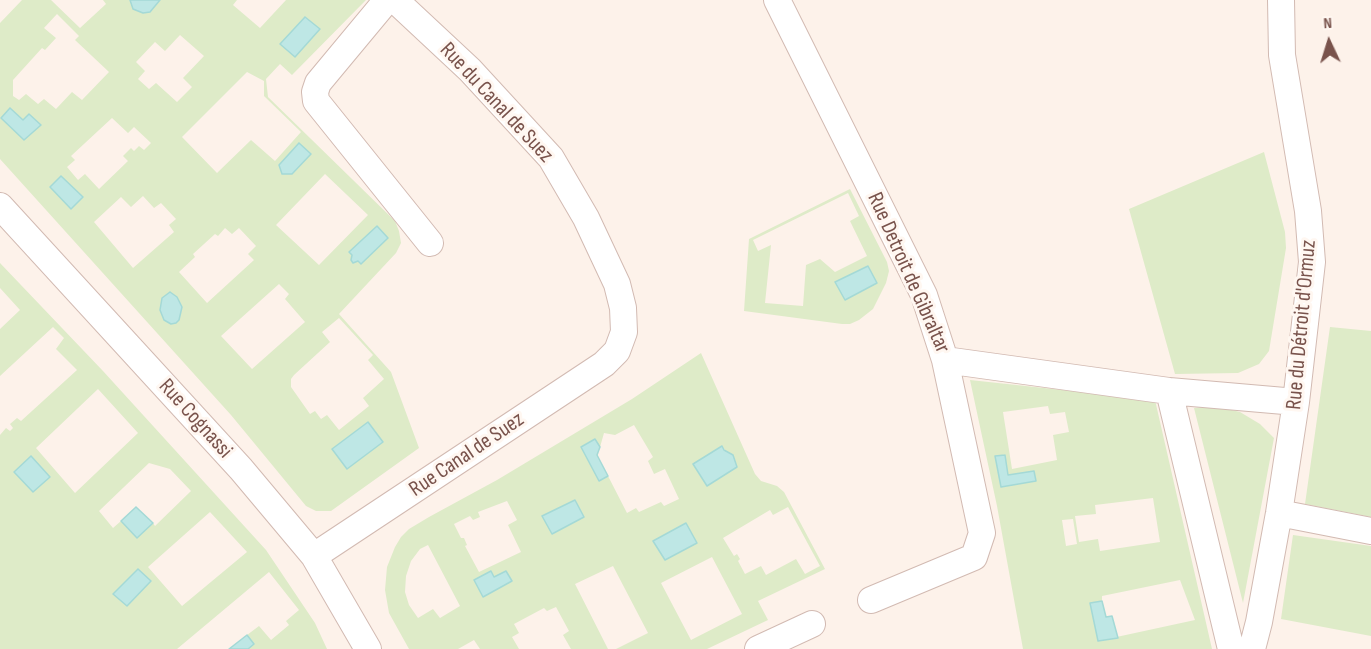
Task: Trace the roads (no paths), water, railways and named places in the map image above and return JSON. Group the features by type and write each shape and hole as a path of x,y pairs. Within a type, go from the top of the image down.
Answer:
{"street":[{"path":"387,0 318,83 315,92 316,101 430,243"},
{"name":"Rue du Canal de Suez","path":"395,0 470,70 550,158 586,218 617,284 623,308 624,332 617,351"},
{"name":"Rue Detroit de Gibraltar","path":"777,0 924,295 945,360 1169,391 1296,402"},
{"name":"Rue du Détroit d'Ormuz","path":"1252,649 1279,513 1296,402 1312,262 1308,211 1282,56 1281,0"},
{"name":"Rue Cognassi","path":"0,206 241,469 314,556 368,649"},
{"name":"Rue Canal de Suez","path":"314,556 604,364 617,351"},
{"path":"871,600 974,557 979,546 982,532 945,360"},
{"path":"1169,391 1231,649"},
{"path":"1279,513 1371,531"},
{"path":"758,649 812,624"}],"water":[{"path":"130,0 160,0 150,12 143,13 133,9"},
{"path":"305,17 320,29 295,57 280,44"},
{"path":"10,108 23,120 29,114 41,125 24,140 1,118"},
{"path":"299,143 311,154 292,174 282,174 279,165"},
{"path":"61,176 83,197 71,209 50,187"},
{"path":"377,226 388,238 361,264 358,261 353,263 349,252"},
{"path":"868,266 877,283 845,300 835,282"},
{"path":"170,292 177,297 182,307 179,320 171,324 164,320 160,310 162,298"},
{"path":"368,422 383,442 347,469 332,449"},
{"path":"595,439 600,447 597,455 608,476 599,481 581,447"},
{"path":"722,446 724,450 733,455 737,467 707,486 693,464"},
{"path":"1005,455 1008,475 1034,471 1036,481 1001,487 995,456"},
{"path":"31,456 50,477 33,492 14,472"},
{"path":"575,500 584,517 552,534 542,516"},
{"path":"136,507 153,523 137,538 121,521"},
{"path":"686,523 697,543 665,560 653,541"},
{"path":"138,569 151,581 127,606 113,594"},
{"path":"491,571 494,577 506,571 512,581 483,597 474,580"},
{"path":"1102,601 1106,617 1112,616 1118,638 1098,641 1090,603"},
{"path":"247,635 254,644 248,649 229,649"}]}
